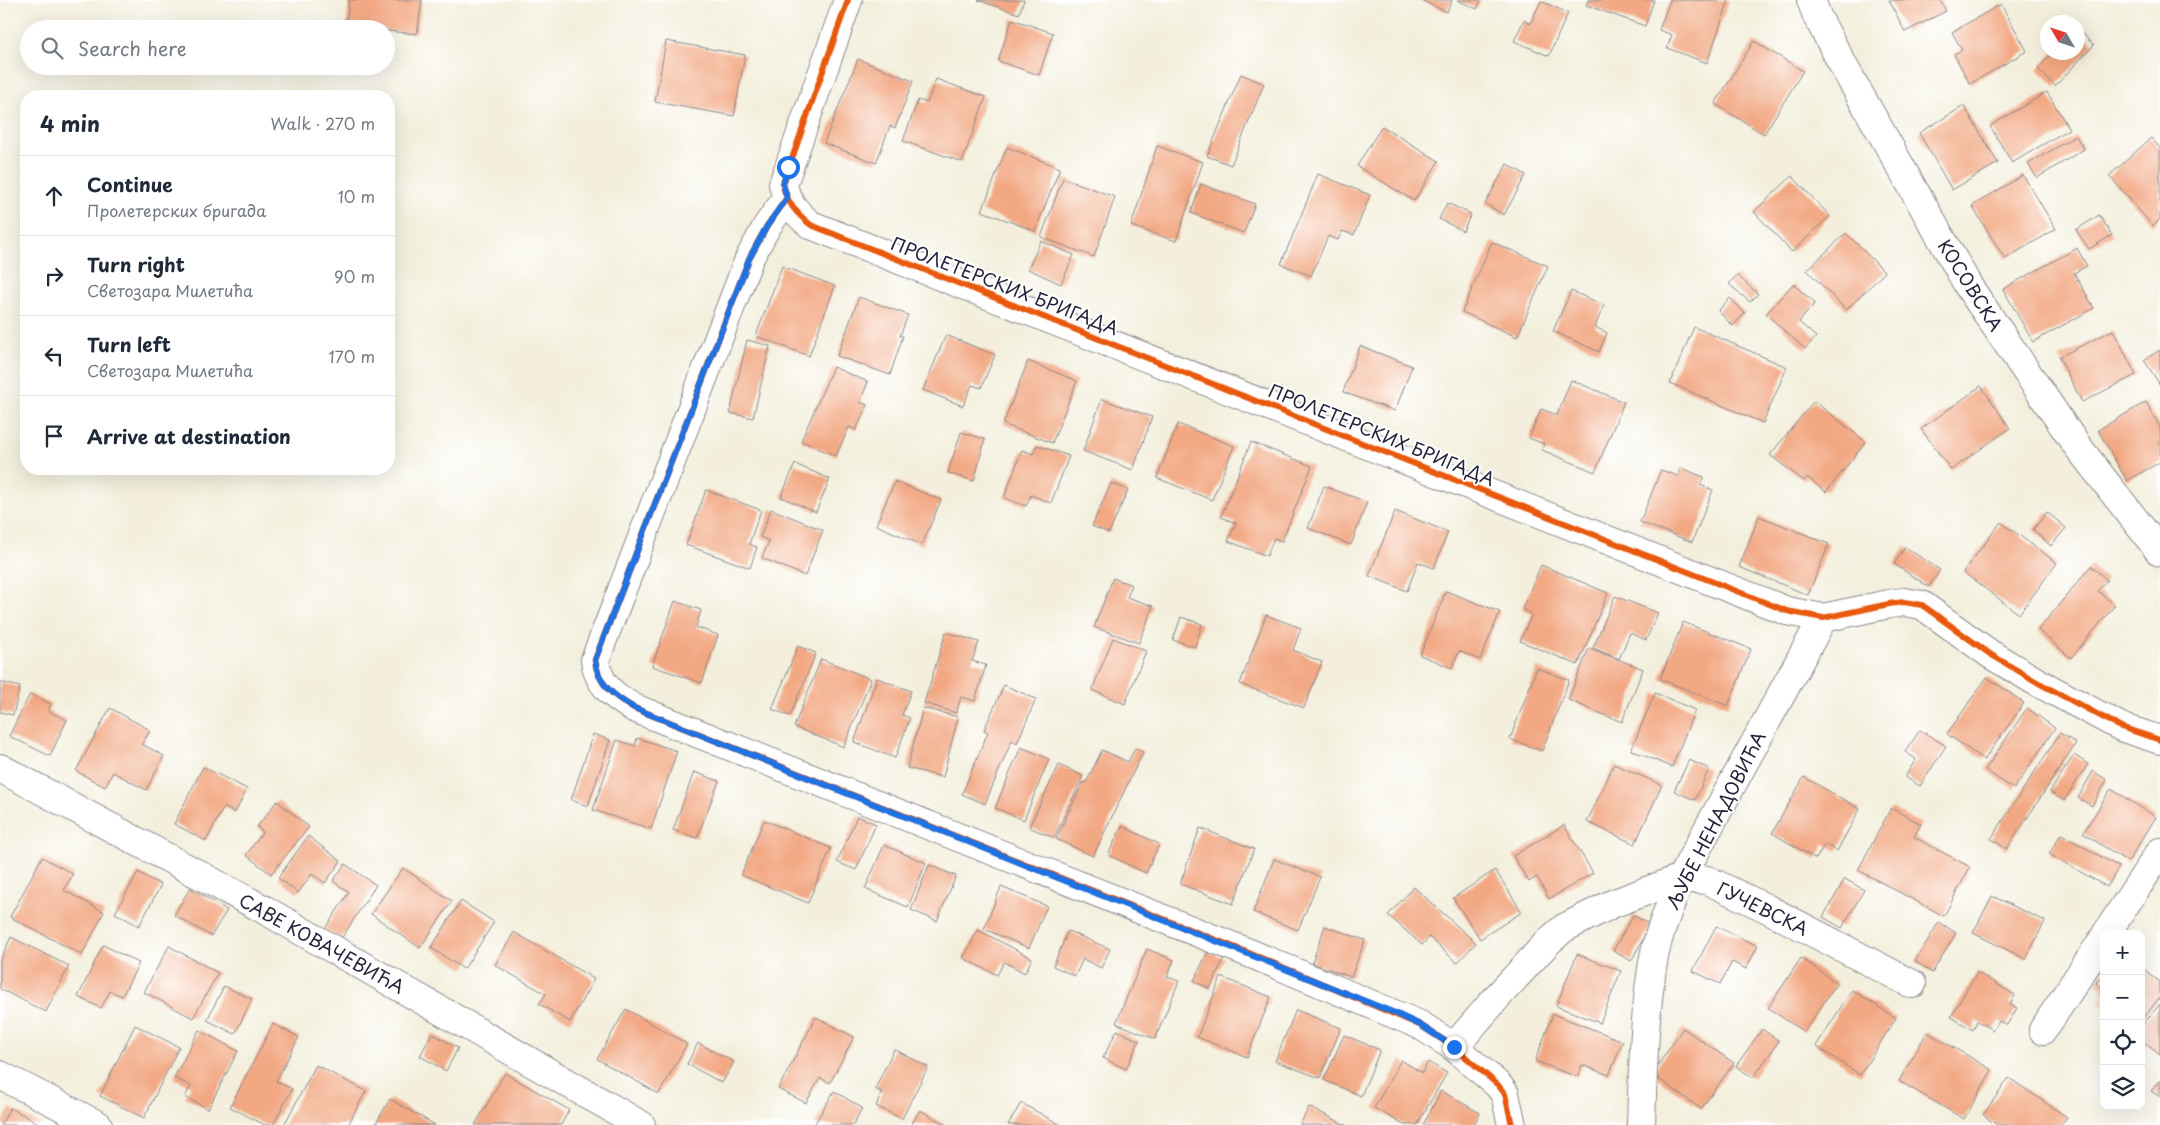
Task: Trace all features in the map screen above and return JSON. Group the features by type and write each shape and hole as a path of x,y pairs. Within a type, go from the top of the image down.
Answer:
{"street":[{"path":"848,0 783,184 787,198 767,226 749,259 595,660 596,672 603,685 616,698 634,708 1395,1013 1420,1025 1454,1047 1498,1085 1505,1094 1512,1125"},
{"name":"КОСОВСКА","path":"1811,0 1817,16 1844,67 1969,287 2075,443 2160,552"},
{"name":"ПРОЛЕТЕРСКИХ БРИГАДА","path":"787,198 796,212 811,225 1787,611 1823,618 1888,604 1904,602 1922,605 1990,654 2037,682 2121,727 2160,740"},
{"name":"ЉУБЕ НЕНАДОВИЋА","path":"1640,1125 1644,1057 1654,956 1667,912 1682,878 1823,618"},
{"name":"САВЕ КОВАЧЕВИЋА","path":"0,768 264,909 641,1125"},
{"path":"2109,930 2160,852"},
{"name":"ГУЧЕВСКА","path":"1454,1047 1498,996 1548,942 1564,928 1578,919 1612,904 1682,878 1707,880 1764,907 1912,984"},
{"path":"2043,1030 2100,944"},
{"path":"0,1076 98,1125"}],"building":[{"path":"349,0 422,0 417,34 395,32 395,20 347,20"},
{"path":"978,0 1024,0 1019,14"},
{"path":"1420,0 1452,0 1447,12"},
{"path":"1457,0 1481,0 1477,9"},
{"path":"1588,0 1654,0 1645,26 1586,5"},
{"path":"1670,0 1729,0 1707,63 1667,48 1672,35 1659,30"},
{"path":"1889,0 1940,0 1946,11 1905,32"},
{"path":"1541,1 1568,13 1549,56 1514,41 1524,20 1530,24"},
{"path":"2001,4 2027,51 1970,84 1954,54 1962,50 1952,32"},
{"path":"1012,19 1053,33 1039,75 998,61"},
{"path":"2085,36 2094,45 2085,54"},
{"path":"666,41 745,55 734,116 655,102"},
{"path":"1754,41 1803,71 1764,134 1715,104"},
{"path":"858,59 913,81 895,128 890,126 876,163 824,143"},
{"path":"2046,60 2080,60 2055,86 2038,69"},
{"path":"1241,74 1264,84 1231,165 1207,156"},
{"path":"936,79 986,97 962,162 903,141 918,100 927,103"},
{"path":"2047,92 2069,129 2012,163 1990,126"},
{"path":"1964,106 1998,163 1952,190 1919,133"},
{"path":"1382,126 1439,161 1414,201 1357,166"},
{"path":"2076,136 2084,149 2037,178 2028,164"},
{"path":"2151,138 2160,148 2160,219 2153,226 2109,176"},
{"path":"1157,146 1203,162 1176,241 1131,226"},
{"path":"1007,147 1060,168 1035,231 982,211"},
{"path":"1507,164 1526,175 1504,215 1485,204"},
{"path":"1318,174 1370,195 1354,235 1342,231 1338,240 1328,236 1311,276 1281,264"},
{"path":"2023,175 2056,229 2005,259 1972,206"},
{"path":"1792,176 1830,216 1792,252 1754,212"},
{"path":"1063,178 1115,197 1094,257 1041,237"},
{"path":"1201,184 1255,204 1244,233 1191,213"},
{"path":"1447,203 1471,214 1463,231 1439,219"},
{"path":"2099,215 2112,235 2089,249 2076,230"},
{"path":"1846,233 1885,272 1846,310 1807,270"},
{"path":"1041,241 1074,255 1061,284 1028,269"},
{"path":"1492,242 1548,266 1517,337 1462,312"},
{"path":"2077,248 2087,266 2074,273 2094,308 2033,342 2003,289"},
{"path":"782,266 835,286 809,356 756,336"},
{"path":"1737,275 1758,294 1750,302 1729,284"},
{"path":"1793,284 1815,303 1799,322 1816,337 1805,349 1766,314"},
{"path":"1571,291 1604,305 1595,327 1607,333 1599,352 1553,331"},
{"path":"859,297 908,315 900,336 903,336 890,375 837,356"},
{"path":"1730,298 1745,313 1733,326 1718,311"},
{"path":"1694,327 1787,367 1763,423 1670,383"},
{"path":"2113,330 2136,375 2082,402 2059,357"},
{"path":"946,335 995,355 981,388 972,385 963,406 923,390"},
{"path":"747,340 770,346 753,418 730,413"},
{"path":"1360,346 1412,366 1395,411 1343,392"},
{"path":"2160,350 2160,385 2144,360"},
{"path":"1028,361 1077,381 1052,443 1003,424"},
{"path":"833,367 868,382 860,402 867,405 856,430 849,427 836,456 801,441"},
{"path":"1571,380 1624,402 1595,472 1542,450 1544,444 1529,438 1541,409 1557,415"},
{"path":"1981,386 2010,428 1951,470 1921,429"},
{"path":"1102,399 1152,417 1133,470 1083,451"},
{"path":"1814,401 1866,442 1826,492 1807,477 1804,481 1770,455"},
{"path":"2146,402 2160,427 2160,462 2127,481 2098,430"},
{"path":"1178,424 1234,446 1212,500 1157,478"},
{"path":"961,432 985,439 974,481 948,473"},
{"path":"1251,442 1312,466 1282,541 1274,538 1267,556 1228,541 1236,523 1221,517"},
{"path":"1037,445 1069,456 1051,503 1031,495 1026,506 1004,498 1022,450 1033,454"},
{"path":"795,464 830,479 816,512 781,497"},
{"path":"1681,468 1704,477 1700,485 1713,490 1692,542 1640,522 1661,470 1678,476"},
{"path":"895,481 941,500 922,545 876,525"},
{"path":"1111,483 1128,490 1109,533 1092,526"},
{"path":"1324,486 1367,502 1351,545 1308,528"},
{"path":"706,490 761,510 749,544 757,547 750,568 686,545"},
{"path":"771,509 823,530 805,576 762,558 769,541 760,537"},
{"path":"1395,511 1448,532 1434,568 1418,562 1407,591 1369,576"},
{"path":"2047,512 2066,528 2051,546 2033,530"},
{"path":"1759,516 1829,544 1808,595 1739,567"},
{"path":"2001,522 2057,563 2019,614 1963,572"},
{"path":"1905,547 1940,570 1929,587 1894,564"},
{"path":"1541,565 1608,593 1578,665 1520,641 1532,614 1522,609"},
{"path":"2091,566 2107,580 2098,591 2115,605 2071,658 2038,630"},
{"path":"1113,578 1132,585 1127,597 1153,606 1139,643 1094,627"},
{"path":"1446,591 1500,612 1480,660 1459,651 1452,668 1420,655"},
{"path":"1615,596 1658,613 1646,640 1630,633 1619,659 1593,648"},
{"path":"675,601 701,610 696,627 718,635 702,683 652,666"},
{"path":"1266,615 1301,628 1293,650 1322,662 1304,708 1240,684"},
{"path":"1181,617 1202,624 1195,647 1173,640"},
{"path":"1683,622 1751,649 1728,706 1660,679"},
{"path":"946,632 979,642 972,661 986,665 975,701 961,697 956,713 924,703"},
{"path":"1113,638 1146,651 1125,704 1092,690"},
{"path":"798,646 816,653 790,716 772,709"},
{"path":"1589,648 1643,669 1622,722 1568,700"},
{"path":"821,659 871,679 844,747 794,727"},
{"path":"1537,668 1569,680 1542,751 1510,739"},
{"path":"1987,677 2024,703 1984,760 1947,734"},
{"path":"877,678 911,691 902,715 910,718 895,758 854,742"},
{"path":"0,682 20,687 13,715 0,712"},
{"path":"1004,685 1036,699 1017,743 1012,740 985,804 962,794 988,732 984,730"},
{"path":"1655,693 1695,710 1672,767 1631,750"},
{"path":"30,694 51,704 48,711 67,720 50,756 9,736"},
{"path":"110,708 150,730 142,744 164,756 146,790 113,772 105,787 76,771"},
{"path":"923,708 958,717 943,777 907,768"},
{"path":"2027,708 2055,728 2014,789 1985,770"},
{"path":"1920,730 1946,746 1920,786 1905,777 1916,759 1905,752"},
{"path":"2060,733 2076,743 2007,849 1991,839"},
{"path":"593,734 610,740 588,806 571,800"},
{"path":"637,738 677,751 651,829 593,810 617,740 635,746"},
{"path":"1021,747 1049,759 1024,820 995,808"},
{"path":"1135,748 1143,752 1093,856 1056,839 1083,782 1086,783 1102,750 1128,762"},
{"path":"2074,755 2088,764 2064,801 2050,792"},
{"path":"1689,760 1709,769 1695,800 1674,791"},
{"path":"1614,764 1662,785 1635,844 1587,822"},
{"path":"1059,765 1083,776 1054,838 1029,827"},
{"path":"203,767 247,789 235,813 224,807 206,841 174,824"},
{"path":"2093,771 2107,780 2092,806 2078,798"},
{"path":"694,772 719,781 697,838 673,830"},
{"path":"1804,777 1860,809 1837,851 1825,844 1816,859 1772,833"},
{"path":"2111,789 2156,817 2128,862 2083,833"},
{"path":"277,801 309,827 271,874 246,855 263,832 257,827"},
{"path":"1891,808 1921,824 1914,837 1970,867 1944,916 1858,870"},
{"path":"857,816 876,824 856,870 837,862"},
{"path":"764,820 831,848 808,903 741,875"},
{"path":"1564,825 1593,873 1549,899 1537,877 1529,882 1513,856"},
{"path":"1122,826 1159,844 1146,873 1108,855"},
{"path":"1200,828 1254,849 1233,904 1180,884"},
{"path":"2061,834 2119,867 2107,887 2049,854"},
{"path":"308,836 341,861 325,883 312,874 298,893 278,878"},
{"path":"884,845 926,863 908,907 865,889"},
{"path":"42,857 73,874 64,890 104,912 82,955 10,917"},
{"path":"1274,859 1320,877 1298,930 1253,912"},
{"path":"345,864 376,885 341,939 325,929 349,892 333,881"},
{"path":"929,865 956,876 937,921 911,910"},
{"path":"403,868 452,901 420,948 371,914"},
{"path":"1495,870 1522,912 1480,939 1453,898"},
{"path":"138,872 161,885 139,926 115,913"},
{"path":"1845,879 1864,890 1842,928 1823,917"},
{"path":"1001,887 1047,906 1029,948 984,929"},
{"path":"1414,887 1476,943 1457,963 1429,937 1422,945 1388,915"},
{"path":"190,888 227,910 211,936 174,915"},
{"path":"1992,896 2045,921 2026,959 1973,933"},
{"path":"461,901 494,922 464,969 431,948"},
{"path":"1633,915 1651,925 1631,961 1613,951"},
{"path":"1939,922 1956,933 1932,973 1915,961"},
{"path":"1325,926 1365,940 1351,977 1312,963"},
{"path":"1716,926 1758,946 1746,969 1732,962 1720,984 1693,971"},
{"path":"978,930 1032,958 1025,973 1004,962 997,975 963,958"},
{"path":"1068,931 1110,949 1101,968 1083,959 1075,976 1053,966"},
{"path":"514,932 594,979 570,1022 539,1004 546,994 495,965"},
{"path":"11,937 69,966 46,1012 0,989 0,960"},
{"path":"103,945 139,963 122,996 110,991 101,1008 78,997"},
{"path":"169,946 218,973 193,1018 144,992"},
{"path":"1147,949 1174,960 1167,977 1179,981 1155,1039 1116,1023"},
{"path":"1208,951 1224,958 1210,989 1194,981"},
{"path":"1577,954 1621,971 1600,1023 1556,1006"},
{"path":"1801,958 1837,983 1804,1032 1768,1008"},
{"path":"2145,970 2160,982 2160,997 2145,1016"},
{"path":"1977,972 2015,995 2010,1004 2017,1008 2007,1025 1999,1021 1993,1030 1977,1021 1973,1030 1951,1017"},
{"path":"1221,977 1271,997 1247,1057 1197,1037"},
{"path":"2100,978 2100,986 2096,983"},
{"path":"224,986 252,999 235,1034 207,1020"},
{"path":"1852,990 1896,1018 1860,1075 1816,1046"},
{"path":"2160,1004 2160,1055 2145,1043 2145,1022"},
{"path":"626,1009 687,1044 659,1094 597,1059"},
{"path":"1296,1010 1341,1028 1320,1078 1275,1061"},
{"path":"1553,1014 1623,1041 1609,1075 1582,1065 1577,1077 1535,1061"},
{"path":"816,1017 854,1037 830,1083 820,1078 806,1103 778,1089"},
{"path":"273,1024 299,1037 276,1081 292,1089 273,1125 265,1125 230,1107"},
{"path":"135,1025 179,1047 144,1118 100,1096"},
{"path":"1683,1028 1734,1063 1701,1109 1652,1074"},
{"path":"1762,1029 1779,1041 1753,1078 1736,1066"},
{"path":"199,1030 238,1051 208,1109 185,1097 191,1086 174,1078"},
{"path":"1117,1030 1139,1041 1126,1069 1103,1058"},
{"path":"1927,1032 1992,1070 1964,1119 1899,1081"},
{"path":"432,1033 458,1048 446,1071 420,1056"},
{"path":"1344,1035 1380,1050 1361,1096 1324,1080"},
{"path":"698,1043 734,1062 722,1083 687,1064"},
{"path":"894,1049 928,1067 902,1119 876,1106 882,1092 875,1089"},
{"path":"1401,1060 1422,1073 1428,1062 1447,1073 1417,1125 1404,1125 1374,1108"},
{"path":"316,1065 366,1091 348,1125 284,1125"},
{"path":"505,1073 569,1110 561,1125 475,1125"},
{"path":"2009,1078 2067,1117 2061,1125 1997,1125 1983,1115"},
{"path":"2160,1080 2160,1097 2151,1091"},
{"path":"834,1091 862,1108 853,1125 814,1125"},
{"path":"1441,1091 1480,1113 1474,1125 1423,1125"},
{"path":"390,1099 435,1125 375,1125"},
{"path":"1021,1103 1061,1125 1008,1125"},
{"path":"1309,1107 1346,1125 1300,1125"},
{"path":"10,1108 42,1125 1,1125"},
{"path":"920,1110 946,1125 911,1125"}],"cycle path":[{"path":"848,0 783,184 793,207 811,225 1787,611 1823,618 1904,602 1922,605 1990,654 2037,682 2121,727 2160,740"},
{"path":"787,198 767,226 749,259 595,660 603,683 619,699 634,708 1254,955 1420,1025 1454,1047 1498,1085 1505,1094 1512,1125"}],"route":[{"path":"788,167 783,184 787,198 767,226 749,259 595,660 596,672 603,685 616,698 634,708 1395,1013 1420,1025 1454,1047"}]}
